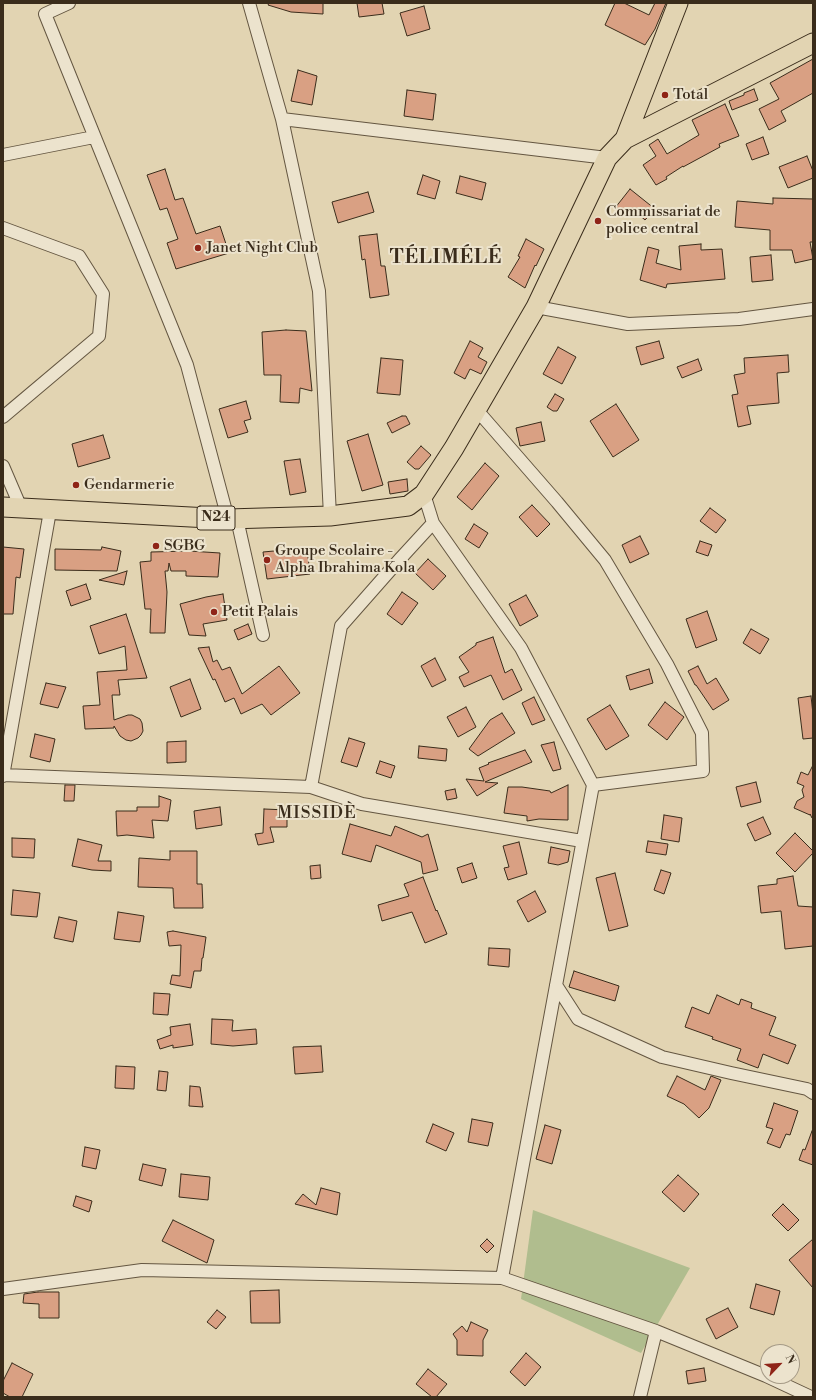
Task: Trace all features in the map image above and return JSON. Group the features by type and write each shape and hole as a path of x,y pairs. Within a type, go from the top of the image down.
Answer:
{"main road":[{"path":"625,139 678,3"},
{"name":"N24","path":"12,508 233,519 330,516 408,506 424,494 454,448 536,307 607,158 625,139 813,42"}],"street":[{"path":"69,3 45,14 187,365 233,519 263,635"},
{"path":"249,3 282,119 319,291 330,516"},
{"path":"282,119 607,158"},
{"path":"3,155 94,137"},
{"path":"3,228 78,256 102,294 99,336 3,417"},
{"path":"536,307 628,324 739,319 813,309"},
{"path":"476,409 605,560 667,664 702,733 703,771 593,785"},
{"path":"3,466 12,508"},
{"path":"424,494 433,523 521,648 593,785 502,1278"},
{"path":"50,511 3,775 311,786 362,804 582,841"},
{"path":"311,786 342,626 433,523"},
{"path":"556,985 578,1019 662,1057 808,1089 813,1094"},
{"path":"3,1289 142,1270 502,1278 656,1331 766,1376 811,1397"},
{"path":"640,1397 656,1331"}],"green space":[{"path":"533,1210 690,1268 641,1353 521,1299"}],"building":[{"path":"269,3 323,3 323,14 291,12 268,5"},
{"path":"357,3 382,3 384,14 359,17"},
{"path":"615,3 624,3 649,15 655,3 666,3 655,29 645,45 605,25"},
{"path":"424,6 430,29 407,36 400,13"},
{"path":"813,59 813,93 781,111 786,121 769,130 759,109 779,99 770,83"},
{"path":"298,70 317,76 312,105 291,101"},
{"path":"754,89 758,100 732,110 729,101"},
{"path":"407,90 436,94 433,120 404,116"},
{"path":"725,104 739,136 719,144 720,147 683,166 666,177 667,179 656,185 643,165 656,156 649,145 658,139 667,154 699,135 692,120"},
{"path":"763,137 769,154 752,160 746,144"},
{"path":"807,156 813,171 813,178 788,188 779,167"},
{"path":"165,169 175,200 183,198 196,234 220,226 229,253 176,269 167,243 178,239 167,208 160,210 147,175"},
{"path":"423,175 440,181 435,199 417,194"},
{"path":"460,176 486,183 482,200 456,193"},
{"path":"630,189 655,209 645,220 636,212 615,208"},
{"path":"368,192 374,212 338,223 332,202"},
{"path":"773,198 813,199 813,242 810,242 813,259 795,263 792,250 770,250 770,230 735,227 737,201 773,204"},
{"path":"377,234 381,266 385,266 389,295 370,298 365,259 362,260 359,236"},
{"path":"526,239 544,249 525,288 508,277 520,257 518,256"},
{"path":"701,244 701,250 722,249 725,279 667,284 666,288 640,280 648,247 659,250 656,263 681,270 679,246"},
{"path":"771,255 773,280 752,282 750,257"},
{"path":"286,330 306,331 312,391 300,388 299,403 280,402 281,375 264,375 262,332"},
{"path":"470,341 483,348 478,357 487,362 481,374 470,369 465,379 454,373"},
{"path":"659,341 664,358 641,365 636,347"},
{"path":"558,347 576,357 562,384 543,374"},
{"path":"788,355 789,372 777,373 779,403 747,406 751,424 738,427 732,395 738,394 734,375 745,373 744,358"},
{"path":"381,358 403,360 400,395 377,393"},
{"path":"698,359 702,370 682,378 677,367"},
{"path":"555,394 564,399 557,411 553,411 547,407"},
{"path":"246,401 251,419 244,421 248,432 228,438 219,409"},
{"path":"616,404 639,440 613,457 590,421"},
{"path":"402,416 406,416 410,424 392,433 387,423"},
{"path":"541,422 545,441 520,446 516,428"},
{"path":"368,434 383,485 362,491 347,441"},
{"path":"103,435 110,458 78,467 72,444"},
{"path":"421,446 431,455 419,469 415,469 407,462"},
{"path":"300,459 306,492 290,495 284,461"},
{"path":"485,463 499,476 472,510 457,497"},
{"path":"407,479 408,491 390,494 388,482"},
{"path":"532,505 550,524 537,537 519,517"},
{"path":"710,508 726,520 716,533 700,521"},
{"path":"474,524 488,533 479,548 465,539"},
{"path":"640,536 649,554 630,563 622,545"},
{"path":"700,541 712,545 708,556 696,552"},
{"path":"3,547 24,549 20,578 16,577 13,614 3,614"},
{"path":"102,547 121,551 117,571 55,570 55,549 101,550"},
{"path":"307,548 310,574 267,579 263,552"},
{"path":"189,551 220,553 218,577 186,576 186,571 171,571 169,563 168,571 165,571 167,592 165,633 150,633 151,609 145,609 140,562 151,561 151,552"},
{"path":"428,559 446,576 433,590 415,573"},
{"path":"127,571 124,585 99,580"},
{"path":"86,584 91,599 71,606 66,591"},
{"path":"402,592 418,603 402,625 387,614"},
{"path":"223,594 227,620 203,624 206,636 189,635 180,604"},
{"path":"526,595 538,616 520,626 509,604"},
{"path":"707,611 717,640 696,648 686,619"},
{"path":"126,614 147,678 118,680 120,695 112,695 114,720 132,715 140,719 142,723 143,731 141,735 131,741 120,736 114,726 114,728 85,729 83,706 100,705 97,672 127,670 125,646 99,654 90,626"},
{"path":"248,624 252,634 238,640 234,630"},
{"path":"751,629 769,639 760,654 743,643"},
{"path":"493,637 505,673 512,669 522,690 503,700 491,675 464,687 459,677 469,672 459,657 476,645 476,643"},
{"path":"209,647 213,662 217,660 222,670 230,667 242,694 279,666 300,693 271,715 262,704 241,714 234,698 225,702 215,679 213,680 198,648"},
{"path":"435,658 446,680 432,687 421,666"},
{"path":"698,666 707,684 716,678 729,700 713,710 695,685 688,671"},
{"path":"649,669 653,683 630,690 626,676"},
{"path":"190,679 201,709 181,717 170,687"},
{"path":"46,683 66,687 58,708 40,704"},
{"path":"811,696 813,738 803,739 798,698"},
{"path":"534,697 545,720 532,725 522,703"},
{"path":"665,702 684,717 667,740 648,725"},
{"path":"610,705 629,736 606,750 587,719"},
{"path":"466,707 476,727 458,737 447,717"},
{"path":"502,713 515,733 478,756 469,749 490,720"},
{"path":"35,734 55,739 50,762 30,757"},
{"path":"349,738 365,743 357,767 341,762"},
{"path":"186,741 186,762 167,763 167,742"},
{"path":"554,742 561,769 553,771 541,745"},
{"path":"419,746 447,749 446,761 418,758"},
{"path":"525,750 532,762 485,782 498,783 477,796 466,779 484,781 479,768 489,764 488,763"},
{"path":"380,761 395,766 391,778 376,773"},
{"path":"813,765 812,818 810,814 794,808 797,801 804,797 802,790 804,786 797,783 801,772 808,775"},
{"path":"756,782 761,802 741,807 736,787"},
{"path":"65,785 75,785 74,801 64,801"},
{"path":"568,785 568,820 539,819 527,821 527,816 504,813 508,787 522,787 550,791 551,793"},
{"path":"455,789 457,798 447,800 445,791"},
{"path":"159,796 171,800 168,821 152,820 154,838 127,835 117,836 116,811 137,811 137,807 159,807"},
{"path":"220,807 222,825 196,829 194,811"},
{"path":"264,809 287,810 287,827 270,827 274,842 258,845 255,834 263,833"},
{"path":"664,815 682,818 679,842 661,839"},
{"path":"763,817 771,834 755,841 747,824"},
{"path":"350,824 391,836 395,826 422,837 428,834 438,870 423,874 421,862 376,845 371,862 342,854"},
{"path":"795,833 813,851 813,853 795,872 776,853"},
{"path":"12,838 35,839 34,858 12,857"},
{"path":"78,839 102,845 98,861 111,861 111,871 92,870 72,866"},
{"path":"648,841 668,844 666,855 646,852"},
{"path":"519,842 527,874 508,880 504,868 509,867 503,846"},
{"path":"551,847 570,851 568,862 558,865 548,863"},
{"path":"170,851 197,851 197,884 202,884 203,908 174,908 173,888 138,887 139,858 170,860"},
{"path":"472,863 477,878 462,883 457,868"},
{"path":"320,865 321,878 311,879 310,866"},
{"path":"661,870 671,873 664,894 654,890"},
{"path":"615,873 628,926 609,931 596,878"},
{"path":"793,876 798,906 813,907 813,946 785,949 781,911 761,913 758,886 777,884 777,879"},
{"path":"423,877 436,911 437,910 447,934 425,943 412,912 382,921 378,905 409,896 404,884"},
{"path":"13,890 40,893 37,917 11,915"},
{"path":"535,891 546,912 528,922 517,901"},
{"path":"118,912 144,916 140,942 114,939"},
{"path":"59,917 77,921 73,942 54,938"},
{"path":"173,931 206,937 201,971 194,971 191,988 170,984 172,975 180,976 181,945 169,946 167,932"},
{"path":"489,948 510,949 509,967 488,965"},
{"path":"574,971 619,986 615,1001 569,987"},
{"path":"154,993 170,994 168,1015 153,1014"},
{"path":"717,995 739,1005 741,999 752,1003 751,1008 776,1017 769,1035 796,1045 788,1064 763,1054 758,1068 737,1060 741,1049 712,1039 713,1037 685,1027 692,1007 709,1014"},
{"path":"212,1019 233,1020 232,1031 256,1029 257,1044 233,1046 211,1044"},
{"path":"190,1024 193,1045 173,1048 173,1045 160,1049 157,1040 171,1035 170,1027"},
{"path":"321,1046 323,1072 295,1074 293,1047"},
{"path":"116,1066 135,1067 134,1089 115,1088"},
{"path":"159,1071 168,1072 166,1091 157,1090"},
{"path":"677,1076 705,1090 711,1076 721,1080 709,1108 699,1118 684,1104 667,1096"},
{"path":"190,1086 200,1087 203,1107 189,1106"},
{"path":"774,1103 798,1111 790,1135 786,1134 780,1148 767,1143 773,1129 766,1127"},
{"path":"472,1119 493,1123 488,1146 468,1142"},
{"path":"433,1124 454,1133 446,1151 426,1142"},
{"path":"545,1125 561,1130 552,1164 536,1159"},
{"path":"812,1131 813,1165 799,1160 803,1149 805,1150"},
{"path":"85,1147 100,1150 96,1169 82,1166"},
{"path":"143,1164 166,1169 162,1186 139,1180"},
{"path":"181,1174 210,1177 208,1200 179,1197"},
{"path":"678,1175 699,1194 684,1212 662,1192"},
{"path":"321,1188 340,1193 337,1215 295,1204 303,1194 316,1205"},
{"path":"76,1196 92,1201 89,1212 73,1206"},
{"path":"783,1204 799,1220 788,1231 772,1215"},
{"path":"173,1220 214,1240 207,1263 162,1241"},
{"path":"487,1239 494,1246 487,1253 480,1246"},
{"path":"813,1239 813,1288 789,1260"},
{"path":"756,1284 780,1291 774,1315 750,1308"},
{"path":"279,1290 280,1323 251,1323 250,1291"},
{"path":"59,1292 59,1318 39,1318 39,1304 23,1303 24,1294"},
{"path":"728,1308 738,1327 716,1339 706,1319"},
{"path":"217,1310 226,1317 216,1329 207,1322"},
{"path":"471,1322 488,1330 483,1340 483,1356 457,1355 457,1340 453,1334 462,1326 467,1332"},
{"path":"526,1353 541,1367 525,1386 510,1372"},
{"path":"12,1363 33,1374 22,1397 10,1397 3,1393 3,1381"},
{"path":"704,1368 706,1381 688,1384 686,1371"},
{"path":"428,1369 447,1384 436,1397 432,1397 416,1384"}],"place":[{"name":"Total","path":"665,95"},
{"name":"Commissariat de police central","path":"598,221"},
{"name":"Janet Night Club","path":"198,248"},
{"name":"Gendarmerie","path":"76,485"},
{"name":"SGBG","path":"156,546"},
{"name":"Groupe Scolaire - Alpha Ibrahima Kola","path":"267,560"},
{"name":"Petit Palais","path":"214,612"}],"district":[{"name":"TÉLIMÉLÉ","path":"446,258"},
{"name":"MISSIDÈ","path":"317,814"}]}
